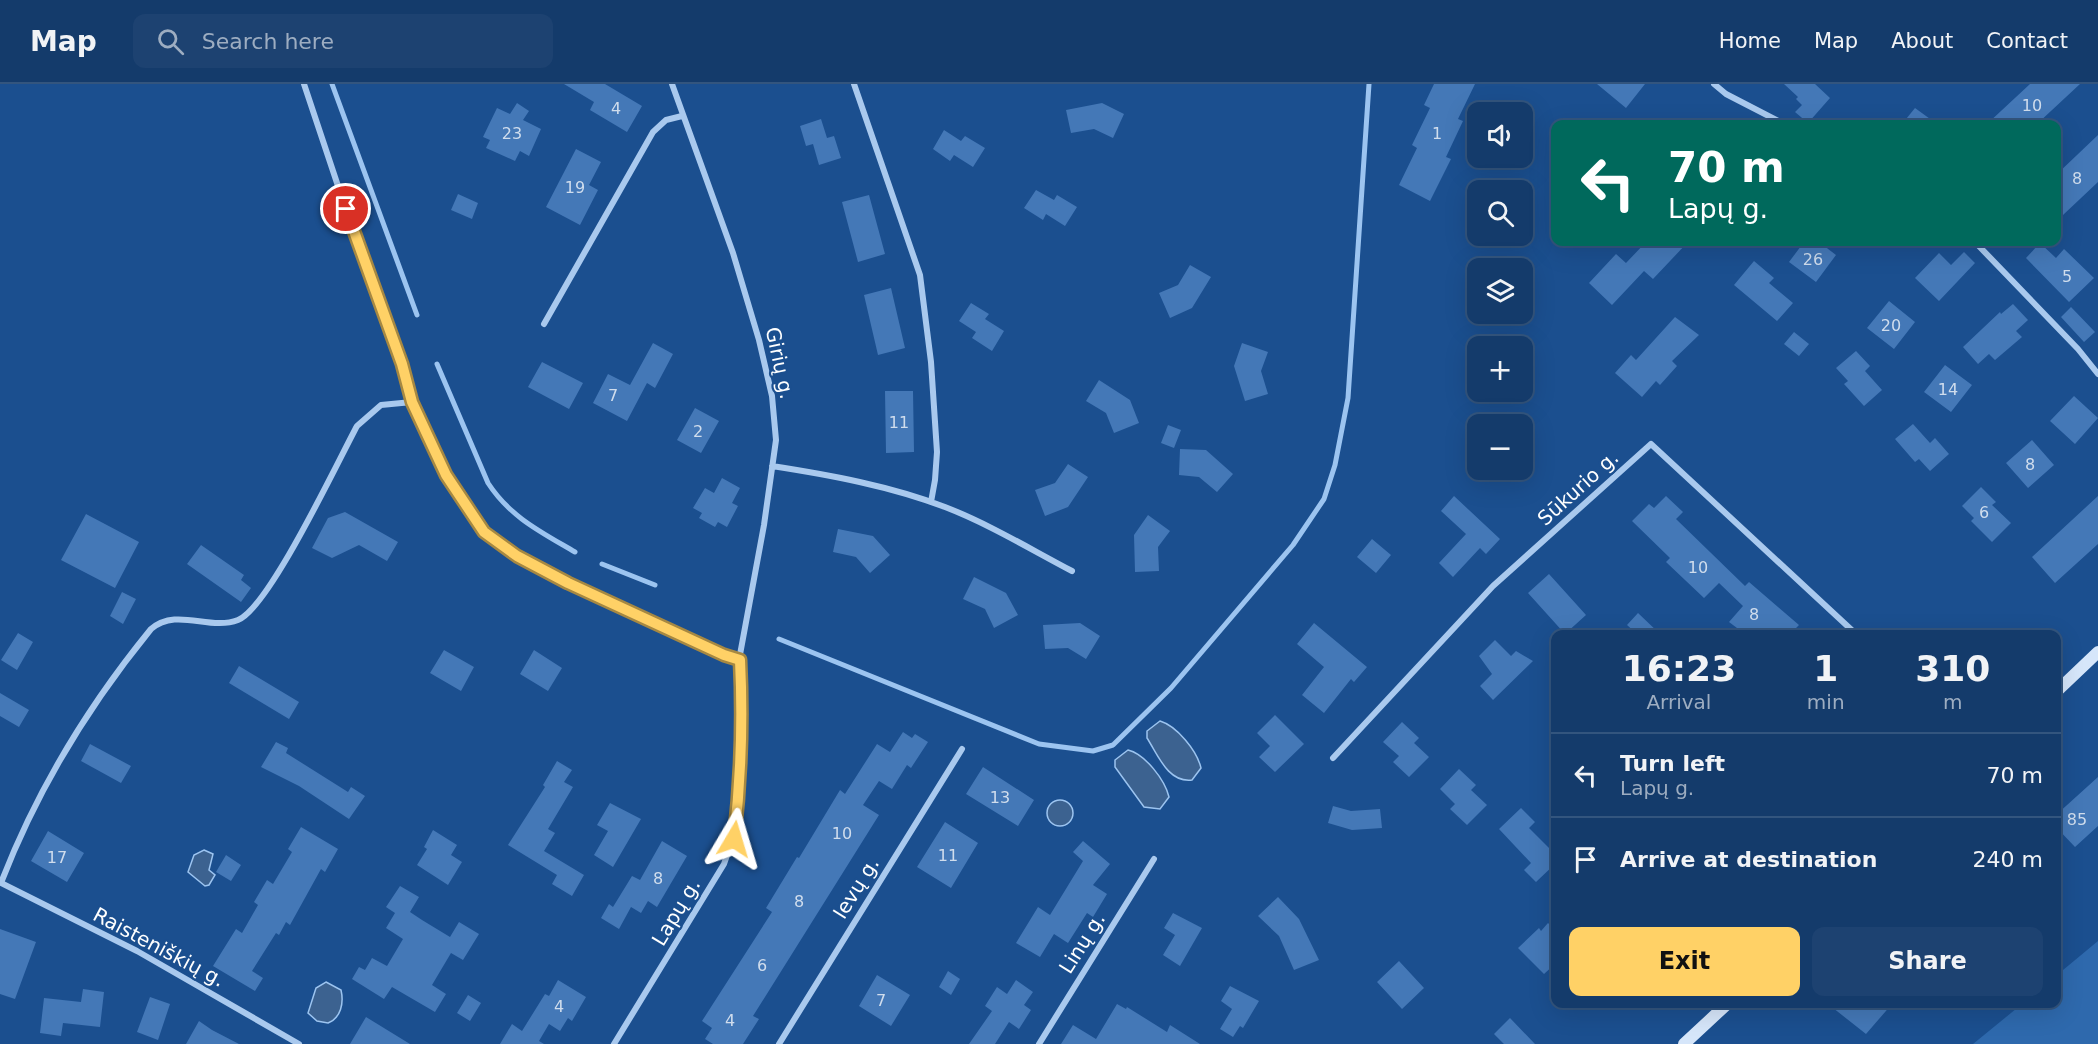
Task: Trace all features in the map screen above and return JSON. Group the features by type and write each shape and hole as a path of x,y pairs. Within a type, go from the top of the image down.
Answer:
{"main road":[{"path":"2061,687 2098,652"},
{"path":"1684,1044 1723,1008"}],"street":[{"path":"304,84 360,252 402,364 412,402 446,475 484,532 517,556 568,583 724,655 740,660"},
{"name":"Girių g.","path":"672,84 733,253 759,340 772,396 776,440 740,660"},
{"path":"854,84 920,275 931,362 937,452 931,502"},
{"path":"1714,84 1726,94 1776,120"},
{"path":"544,324 653,132 666,120 682,116"},
{"path":"1979,246 2078,349 2098,374"},
{"path":"1,883 18,840 94,704 151,629 160,621 173,618 230,623 242,619 266,593 357,426 381,405 412,402"},
{"name":"Sūkurio g.","path":"1333,758 1493,586 1651,444 1852,630"},
{"path":"772,466 870,485 931,502 983,523 1072,572"},
{"name":"Lapų g.","path":"614,1044 724,864 734,839 741,778 743,710 740,660"},
{"name":"Ievų g.","path":"779,1044 962,749"},
{"name":"Linų g.","path":"1039,1044 1154,859"},
{"name":"Raisteniškių g.","path":"1,883 136,951 299,1044"}],"shaded area":[{"path":"1160,721 1173,728 1185,740 1199,761 1201,768 1192,780 1184,780 1170,773 1147,738 1147,731"},
{"path":"1128,750 1147,762 1167,790 1169,797 1160,809 1144,807 1115,767 1115,760"},
{"path":"1060,800 1070,803 1073,813 1070,823 1060,826 1050,823 1047,813 1050,803"},
{"path":"204,850 213,854 209,870 215,875 209,885 205,886 188,872 194,855"},
{"path":"2098,941 2098,1044 1973,1044 2017,1008 2061,1008 2061,972"},
{"path":"326,982 341,990 342,995 339,1014 328,1023 317,1021 308,1013 316,988"}],"building":[{"path":"564,84 605,84 642,106 627,132 590,110 594,102"},
{"path":"1434,84 1475,84 1458,119 1463,121 1446,157 1451,159 1430,201 1399,185 1417,148 1412,145 1430,108 1424,105"},
{"path":"1597,84 1645,84 1626,108"},
{"path":"1784,84 1815,84 1830,98 1811,120 1804,120 1795,112 1802,105 1796,99 1798,97"},
{"path":"2030,84 2080,84 2041,120 1991,120"},
{"path":"517,103 529,111 523,120 541,129 529,156 520,151 515,161 486,148 490,140 483,137 497,108 510,114"},
{"path":"1102,103 1124,114 1113,138 1094,129 1071,133 1066,110"},
{"path":"1915,108 1932,120 1905,120"},
{"path":"821,119 827,138 834,136 841,158 819,165 813,144 806,146 800,126"},
{"path":"944,130 961,141 965,136 985,148 973,167 954,155 950,161 933,149"},
{"path":"2098,135 2098,182 2063,215 2061,213 2061,170"},
{"path":"576,149 601,162 589,185 598,190 580,225 546,207"},
{"path":"1036,190 1054,200 1057,195 1077,207 1065,226 1046,214 1043,220 1024,208"},
{"path":"458,194 478,203 472,219 451,210"},
{"path":"869,195 885,254 858,262 842,202"},
{"path":"1642,246 1684,246 1653,279 1644,271 1612,305 1589,283 1616,254 1626,263"},
{"path":"1801,246 1824,246 1836,255 1816,282 1789,262"},
{"path":"2037,246 2043,246 2056,258 2064,249 2094,278 2069,302 2026,258"},
{"path":"1964,252 1975,263 1939,301 1915,278 1939,253 1951,265"},
{"path":"1754,261 1774,278 1769,283 1793,303 1777,321 1734,285"},
{"path":"1190,265 1211,277 1192,308 1170,318 1159,293 1178,285"},
{"path":"891,288 905,348 878,355 864,295"},
{"path":"1889,301 1915,322 1894,349 1867,328"},
{"path":"971,303 989,314 985,319 1004,331 992,351 972,338 976,332 959,321"},
{"path":"2013,304 2028,320 2016,331 2022,337 1995,360 1989,354 1978,364 1963,347 2000,312 2001,314"},
{"path":"2071,307 2095,332 2084,342 2061,317"},
{"path":"1675,317 1699,335 1672,361 1677,366 1660,385 1656,381 1642,397 1615,373 1631,355 1636,360"},
{"path":"1794,332 1809,344 1799,356 1784,344"},
{"path":"653,343 673,354 655,388 647,383 627,421 593,403 608,374 630,385"},
{"path":"1242,343 1268,352 1261,371 1268,394 1245,401 1234,366"},
{"path":"1856,351 1870,366 1865,371 1882,390 1864,406 1844,384 1848,381 1836,368"},
{"path":"542,362 583,383 569,409 528,387"},
{"path":"1945,365 1972,385 1951,412 1924,392"},
{"path":"1099,380 1130,400 1139,423 1114,433 1106,413 1086,401"},
{"path":"885,391 913,391 914,452 886,453"},
{"path":"2074,396 2098,418 2075,444 2050,421"},
{"path":"695,408 719,421 701,453 677,440"},
{"path":"1913,424 1930,443 1935,438 1949,454 1930,471 1919,459 1915,462 1895,439"},
{"path":"1168,425 1181,430 1174,448 1161,443"},
{"path":"2032,440 2054,465 2028,488 2006,463"},
{"path":"1180,449 1206,450 1233,474 1217,492 1199,477 1179,475"},
{"path":"1068,464 1088,477 1068,507 1045,516 1035,490 1055,483"},
{"path":"722,478 740,488 732,503 738,506 727,527 718,522 715,527 699,518 702,513 693,508 705,488 714,493"},
{"path":"1981,487 1996,502 1992,505 2011,523 1992,542 1971,521 1974,518 1962,506"},
{"path":"1454,496 1500,539 1486,554 1480,548 1453,577 1439,563 1466,534 1441,511"},
{"path":"1666,496 1683,512 1676,519 1745,586 1749,582 1799,625 1794,630 1740,630 1729,622 1743,606 1719,583 1704,598 1666,562 1670,558 1632,521 1649,504 1654,508"},
{"path":"2098,496 2098,544 2055,583 2032,557"},
{"path":"345,512 398,542 387,561 359,545 332,558 312,548 328,518"},
{"path":"86,514 139,542 115,588 61,560"},
{"path":"1148,515 1170,531 1158,547 1159,571 1135,572 1134,535"},
{"path":"838,529 873,536 890,555 870,573 856,557 833,552"},
{"path":"1372,539 1391,555 1376,573 1357,557"},
{"path":"201,545 244,575 241,580 251,588 241,602 187,564"},
{"path":"1549,574 1586,615 1569,630 1561,630 1528,593"},
{"path":"974,577 1006,593 1018,615 994,628 985,609 963,599"},
{"path":"122,592 136,599 123,624 110,616"},
{"path":"1638,613 1656,630 1633,630 1627,625"},
{"path":"1080,623 1100,636 1086,659 1068,648 1045,649 1043,625"},
{"path":"1314,623 1367,667 1354,682 1351,679 1324,713 1302,695 1324,667 1297,644"},
{"path":"18,633 33,642 17,670 1,660"},
{"path":"1495,640 1511,656 1516,651 1533,661 1493,700 1480,686 1492,674 1479,656"},
{"path":"444,650 474,667 461,691 430,673"},
{"path":"534,650 562,668 548,691 520,674"},
{"path":"239,666 299,702 289,719 229,683"},
{"path":"0,693 29,710 19,727 0,716"},
{"path":"1275,715 1304,744 1275,772 1259,757 1270,746 1257,733"},
{"path":"1402,722 1419,738 1414,743 1429,757 1409,777 1393,762 1399,756 1383,742"},
{"path":"903,732 912,738 915,734 928,742 911,768 907,765 892,789 879,781 863,805 879,815 753,1016 759,1019 743,1044 713,1044 705,1039 712,1028 702,1021 772,912 766,908 840,790 845,794 877,744 890,752"},
{"path":"276,742 288,748 286,753 348,792 351,787 365,796 349,819 299,786 261,767"},
{"path":"90,744 131,766 121,783 81,761"},
{"path":"557,761 572,770 564,782 573,787 548,829 555,833 544,851 584,875 572,896 552,884 557,875 508,845 545,787 543,785"},
{"path":"983,767 1034,800 1018,826 966,794"},
{"path":"1459,769 1476,785 1471,790 1487,805 1467,825 1450,809 1455,804 1440,789"},
{"path":"2098,777 2098,826 2075,847 2061,832 2061,810"},
{"path":"610,803 641,819 613,867 594,855 608,831 597,825"},
{"path":"1333,806 1351,811 1380,809 1382,828 1352,830 1328,823"},
{"path":"1521,808 1535,822 1529,828 1551,850 1551,868 1536,882 1524,870 1531,863 1499,829"},
{"path":"945,822 978,843 951,888 917,867"},
{"path":"301,827 338,849 325,872 321,869 290,925 286,922 279,935 276,933 252,971 263,978 255,991 213,966 236,929 242,933 258,905 254,902 267,880 273,884 292,852 288,849"},
{"path":"433,830 457,845 451,855 462,862 448,885 417,865 427,849 424,847"},
{"path":"48,831 84,853 67,882 31,861"},
{"path":"662,841 687,856 657,907 648,901 641,913 631,907 619,929 601,918 609,904 613,907 632,876 640,880"},
{"path":"1083,841 1110,864 1093,885 1107,894 1093,917 1087,913 1068,943 1054,934 1040,957 1016,943 1038,907 1050,915 1083,861 1073,852"},
{"path":"226,855 241,865 231,881 216,872"},
{"path":"400,886 419,897 410,912 422,920 450,937 459,922 479,934 463,960 451,953 432,985 446,994 435,1012 392,987 384,999 352,979 359,967 365,970 372,958 387,966 403,939 386,928 395,913 386,907"},
{"path":"1278,897 1299,919 1319,960 1294,970 1279,936 1258,916"},
{"path":"1173,913 1202,928 1180,966 1163,955 1175,935 1164,928"},
{"path":"1548,923 1551,926 1551,968 1544,974 1518,948 1539,928 1541,931"},
{"path":"0,929 36,942 15,999 0,994"},
{"path":"1399,961 1424,988 1402,1009 1377,982"},
{"path":"948,971 960,979 951,995 939,987"},
{"path":"877,975 910,995 891,1026 859,1006"},
{"path":"558,980 586,997 572,1021 568,1018 560,1031 549,1024 539,1041 544,1044 500,1044 512,1024 522,1031 545,994 549,996"},
{"path":"1016,980 1033,992 1024,1005 1031,1010 1019,1029 1009,1022 995,1044 969,1044 992,1011 985,1006 997,987 1007,994"},
{"path":"1230,986 1259,1001 1243,1028 1240,1026 1233,1037 1220,1029 1232,1009 1221,1001"},
{"path":"83,989 104,992 100,1027 63,1023 61,1036 40,1033 44,998 81,1002"},
{"path":"468,995 481,1003 470,1021 457,1013"},
{"path":"150,997 170,1004 158,1040 137,1032"},
{"path":"1117,1004 1126,1009 1127,1007 1167,1032 1170,1025 1200,1044 1061,1044 1073,1025 1096,1039"},
{"path":"1833,1008 1889,1008 1866,1034"},
{"path":"366,1017 410,1044 350,1044"},
{"path":"1510,1018 1535,1044 1504,1044 1494,1034"},
{"path":"199,1021 212,1030 239,1044 186,1044"}],"waterway":[{"path":"332,84 417,315"},
{"path":"779,639 1039,744 1093,751 1113,745 1171,688 1293,545 1324,499 1335,465 1348,398 1369,84"},
{"path":"437,364 488,483 506,505 527,523 575,552"},
{"path":"602,564 655,585"}],"route":[{"path":"346,209 402,364 412,402 446,475 463,504 484,532 517,556 568,583 724,655 740,660 743,710 741,778 734,839"}]}
